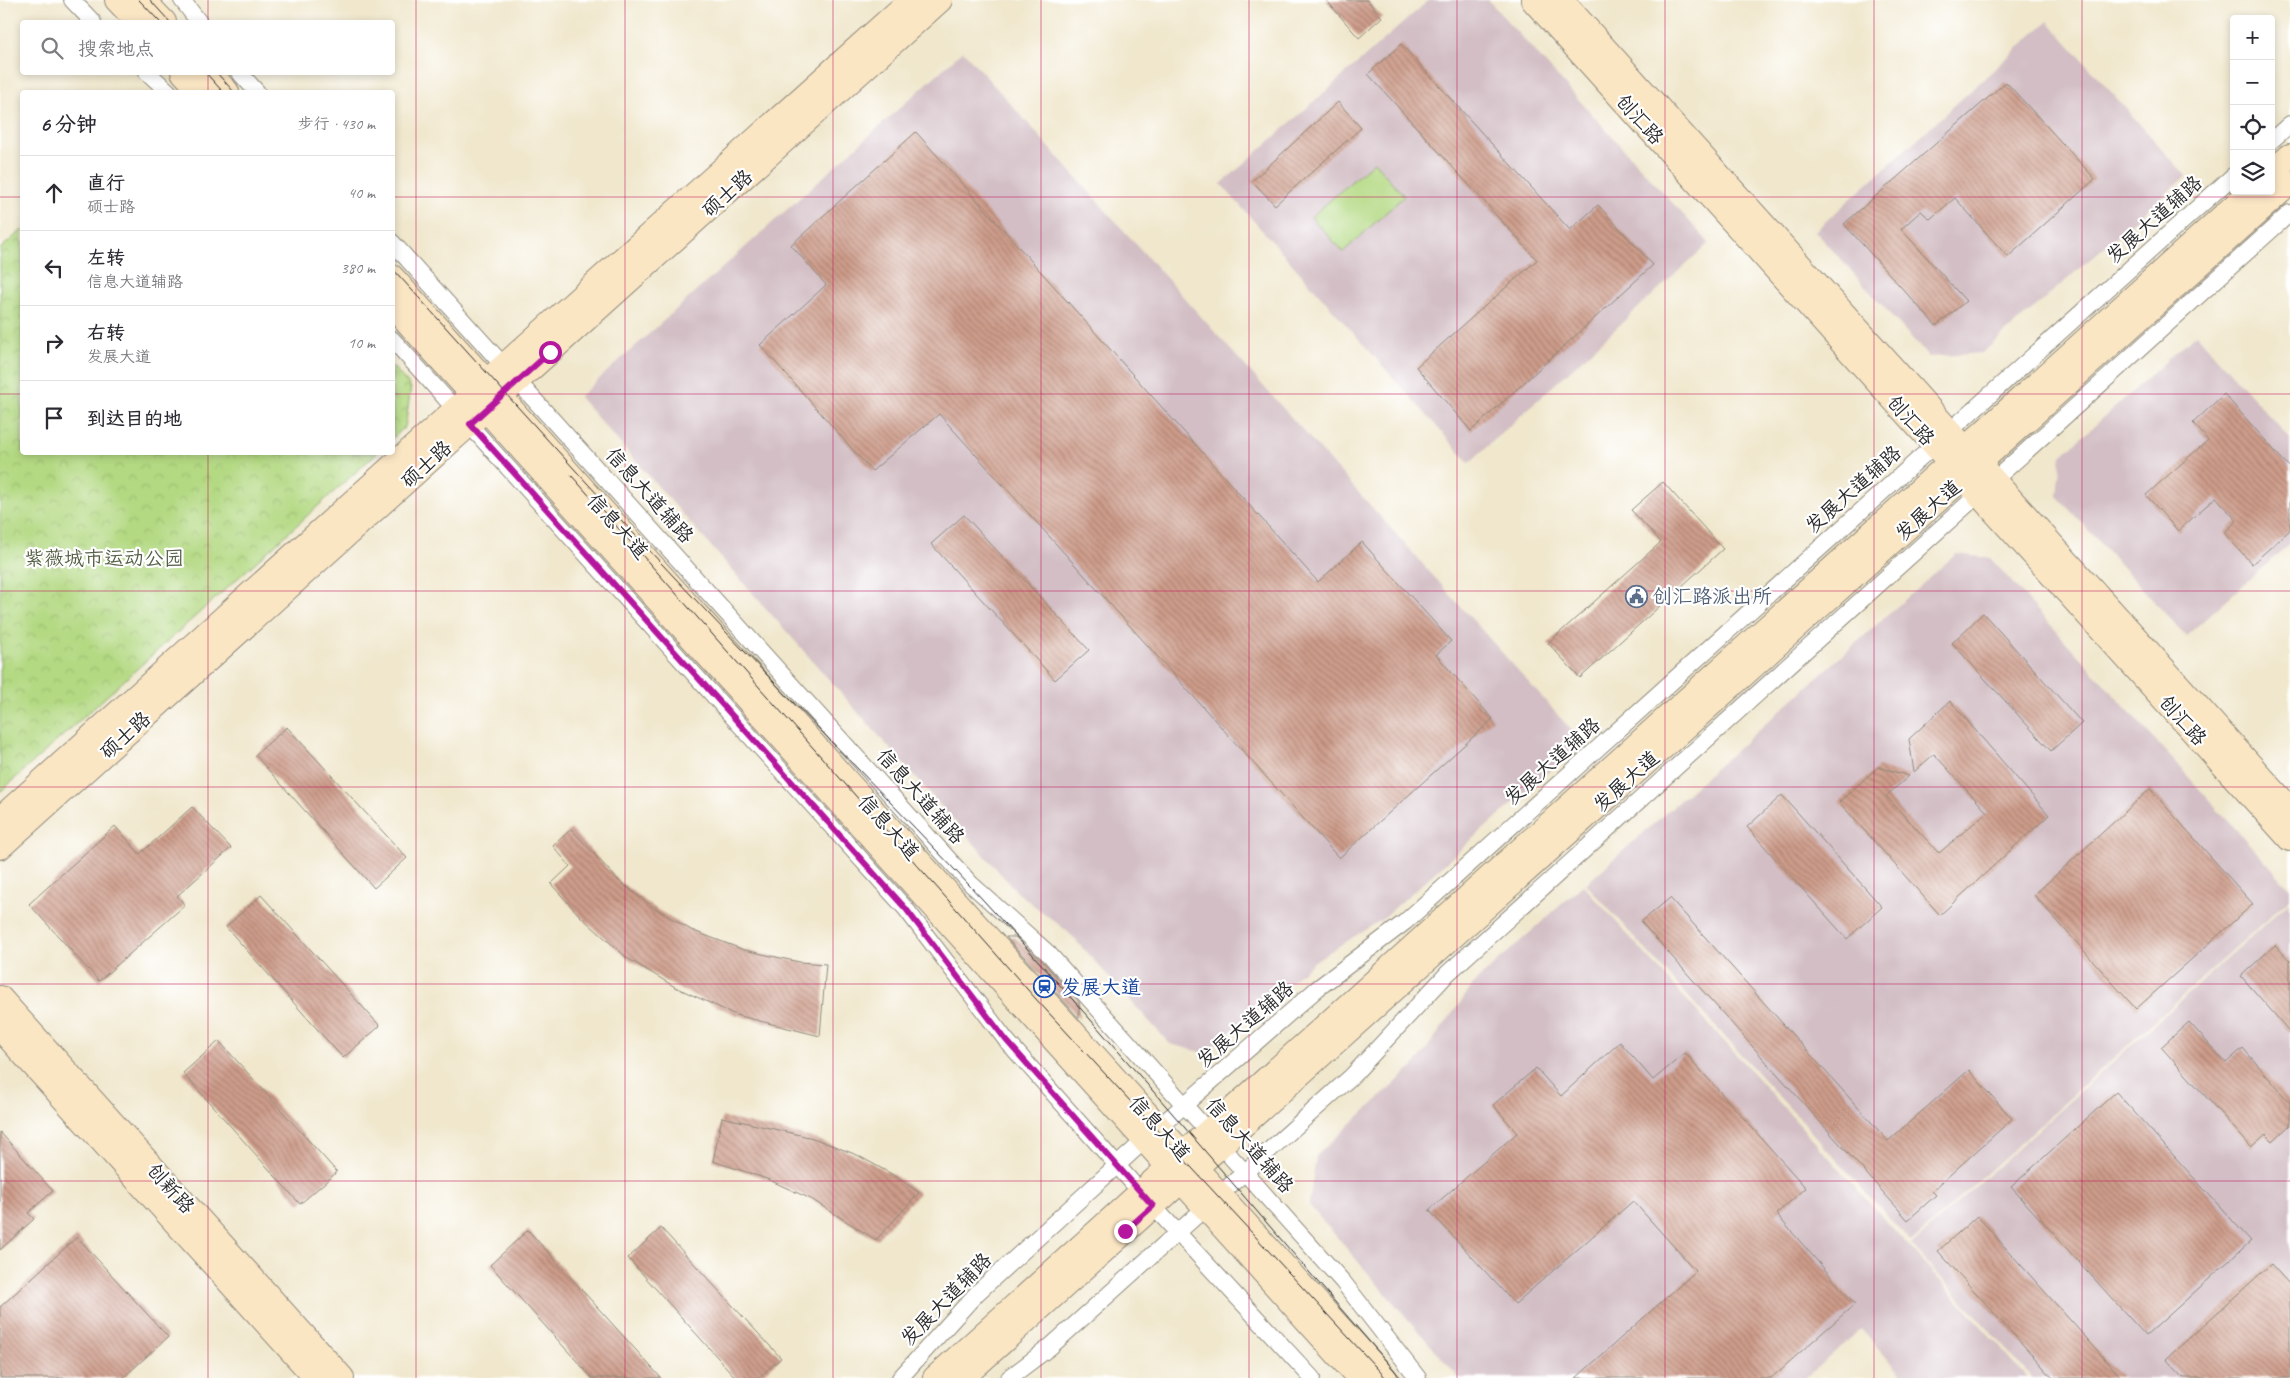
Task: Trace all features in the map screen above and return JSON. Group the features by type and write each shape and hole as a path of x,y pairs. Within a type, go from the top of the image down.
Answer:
{"street":[{"path":"72,0 91,20"},
{"path":"117,0 136,20"},
{"path":"144,0 162,20"},
{"path":"182,0 197,20"},
{"name":"硕士路","path":"0,847 911,0"},
{"name":"硕士路","path":"512,373 940,0"},
{"name":"创汇路","path":"1533,0 1942,438"},
{"name":"创汇路","path":"1561,0 2290,839"},
{"path":"150,75 167,90"},
{"path":"186,75 199,90"},
{"path":"212,75 225,90"},
{"path":"242,75 255,90"},
{"path":"2275,137 2290,124"},
{"path":"2275,169 2290,156"},
{"name":"发展大道辅路","path":"900,1378 977,1293 1185,1104 1318,988 1405,922 2230,179"},
{"name":"发展大道","path":"962,1378 1182,1167 1972,472 2290,183"},
{"name":"发展大道","path":"1972,472 2247,195"},
{"path":"1009,1378 1050,1347 1352,1076 1448,973 1972,472 2290,213"},
{"name":"信息大道辅路","path":"395,245 971,884 1049,954 1185,1104 1343,1282 1418,1378"},
{"name":"信息大道","path":"395,281 479,403"},
{"name":"信息大道","path":"395,308 479,403 1182,1167 1359,1378"},
{"path":"395,341 479,403 906,909 1006,1040 1147,1199 1312,1378"},
{"name":"硕士路","path":"0,819 479,403"},
{"name":"创汇路","path":"1972,472 2290,809"},
{"name":"创新路","path":"0,998 342,1378"},
{"name":"创新路","path":"0,1028 316,1378"},
{"name":"发展大道","path":"935,1378 1147,1199"},
{"name":"信息大道","path":"1212,1201 1385,1378"}],"shaded area":[{"path":"1429,0 1488,0 1709,243 1469,463 1221,184"},
{"path":"2048,21 2186,176 1982,353 1929,357 1815,231"},
{"path":"963,51 1582,742 1381,920 1316,960 1205,1053 1170,1044 1068,932 1017,892 579,397"},
{"path":"2196,334 2290,439 2290,543 2186,636 2057,496 2061,456"},
{"path":"1956,554 1990,558 2290,889 2290,898 1911,1242 1586,884"},
{"path":"1583,885 2028,1378 1905,1378 1861,1329 1805,1378 1459,1378 1309,1205 1316,1156 1414,1066 1476,981"},
{"path":"2290,901 2290,1378 2033,1378 1911,1245"}],"green space":[{"path":"1374,162 1404,196 1343,252 1311,217"},
{"name":"紫薇城市运动公园","path":"20,232 20,455 375,455 0,792 0,249"},
{"path":"395,369 411,387 405,427 395,436"}],"building":[{"path":"1326,0 1367,0 1382,17 1359,38"},
{"path":"1401,44 1570,230 1598,205 1653,265 1471,431 1416,367 1537,260 1368,74"},
{"path":"2006,82 2095,179 2008,257 1955,198 1930,219 1921,211 1901,229 1966,301 1936,326 1844,224"},
{"path":"1338,102 1361,128 1275,205 1252,181"},
{"path":"916,132 1318,582 1362,542 1451,641 1436,655 1493,719 1339,858 939,414 872,471 760,345 826,285 791,245"},
{"path":"2224,394 2290,468 2290,530 2252,564 2224,533 2237,521 2216,497 2178,531 2146,495 2208,440 2193,423"},
{"name":"创汇路派出所","path":"1663,482 1723,549 1580,678 1548,643 1661,542 1631,510"},
{"path":"964,515 1089,650 1055,680 931,544"},
{"path":"1983,613 2082,723 2051,751 1952,643"},
{"path":"1950,701 2049,815 1940,915 1839,802 1878,767 1909,776 1886,796 1939,853 1987,812 1934,754 1914,772 1909,739"},
{"path":"287,727 407,858 374,888 255,755"},
{"path":"2150,789 2253,904 2136,1009 2034,895"},
{"path":"1782,795 1882,907 1847,939 1747,827"},
{"path":"192,807 231,848 177,896 185,905 99,981 29,904 115,826 140,854"},
{"path":"571,829 619,881 653,907 691,930 744,950 799,962 826,964 820,1036 736,1015 675,987 627,958 580,916 551,884 570,866 553,846"},
{"path":"261,895 380,1026 343,1058 226,927"},
{"path":"1670,898 1888,1141 1969,1070 2012,1119 1932,1191 1936,1195 1908,1220 1641,922"},
{"path":"1006,937 1015,937 1042,961 1079,1002 1079,1018"},
{"path":"2275,945 2290,961 2290,1032 2241,976"},
{"path":"2189,1022 2226,1063 2243,1048 2290,1103 2290,1125 2273,1141 2266,1134 2251,1147 2161,1047"},
{"path":"219,1041 337,1172 300,1204 183,1073"},
{"path":"1620,1042 1653,1080 1685,1053 1806,1188 1776,1214 1855,1304 1771,1378 1576,1378 1696,1271 1633,1201 1515,1304 1429,1210 1517,1133 1493,1105 1536,1068 1561,1096"},
{"path":"2116,1092 2251,1241 2146,1336 2011,1187"},
{"path":"722,1117 813,1138 857,1155 897,1177 919,1193 876,1240 811,1199 767,1179 713,1161"},
{"path":"0,1132 53,1191 28,1213 34,1219 0,1250"},
{"path":"1977,1216 2122,1378 2053,1378 1938,1251"},
{"path":"661,1228 781,1358 758,1378 736,1378 628,1258"},
{"path":"528,1230 661,1378 592,1378 490,1265"},
{"path":"77,1237 168,1337 123,1378 0,1378 0,1307"},
{"path":"2271,1264 2290,1285 2290,1378 2184,1378 2166,1359"}],"tram line":[{"path":"139,0 158,20"},
{"path":"150,0 168,20"},
{"path":"208,75 221,90"},
{"path":"219,75 232,90"},
{"path":"395,271 668,570 984,901 1142,1079 1401,1378"},
{"path":"571,475 1035,998 1386,1378"}],"place":[{"name":"创汇路派出所","path":"1636,596"},
{"name":"发展大道","path":"1045,987"}],"route":[{"path":"550,352 470,424 906,909 1006,1040 1153,1206 1125,1231"}]}
